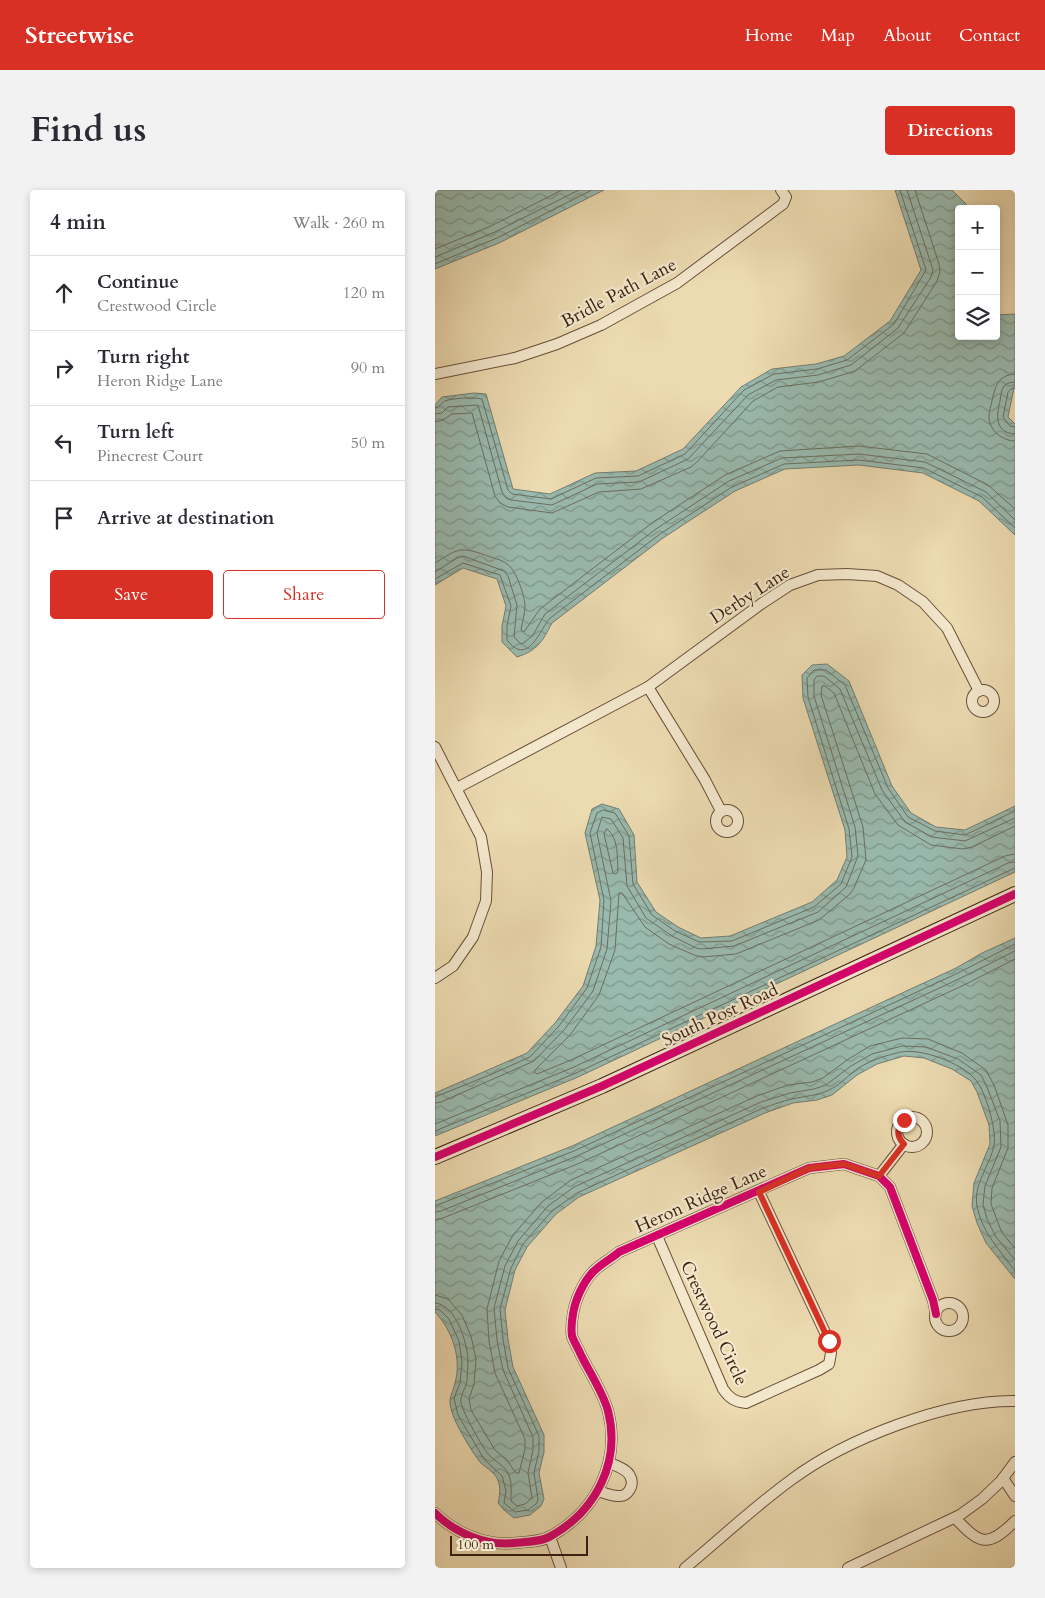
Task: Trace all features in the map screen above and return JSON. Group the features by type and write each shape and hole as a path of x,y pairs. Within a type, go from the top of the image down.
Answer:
{"street":[{"name":"Bridle Path Lane","path":"435,374 515,358 557,344 601,325 677,283 783,204 786,197 781,190"},
{"name":"Derby Lane","path":"457,788 648,687 761,604 790,585 818,574 877,576 898,585 923,602 947,628 979,691"},
{"path":"648,687 705,780 721,811"},
{"path":"435,747 481,837 487,872 486,901 473,937 453,966 435,978"},
{"name":"South Post Road","path":"435,1157 602,1086 1015,894"},
{"path":"904,1144 879,1176 890,1186 898,1204 933,1300 936,1314"},
{"name":"Heron Ridge Lane","path":"435,1513 461,1533 506,1544 550,1537 574,1519 592,1501 610,1463 611,1426 608,1410 572,1336 572,1315 581,1290 593,1272 619,1252 759,1192 809,1168 844,1164 879,1176"},
{"name":"Crestwood Circle","path":"657,1236 723,1389 736,1402 745,1403 819,1370 829,1364 831,1353 829,1341 759,1192"},
{"path":"685,1568 791,1480 837,1452 913,1420 959,1407 1015,1401"},
{"path":"848,1568 860,1565 955,1518 982,1499 1003,1478 1015,1462"},
{"path":"598,1491 617,1496 625,1496 629,1492 632,1484 630,1476 624,1469 610,1463"},
{"path":"1003,1478 1015,1496"},
{"path":"955,1518 973,1536 988,1540 1001,1536 1015,1521"},
{"path":"550,1537 561,1568"}],"water":[{"path":"435,190 604,190 499,243 435,269"},
{"path":"895,190 952,190 967,205 955,205 955,340 1000,340 1000,315 1015,314 1015,383 1008,417 1015,424 1015,535 979,501 923,473 859,465 785,469 735,491 663,538 552,623 535,648 517,657 502,642 502,626 506,606 497,579 463,568 435,585 435,405 442,397 474,393 486,394 513,489 550,494 595,473 636,471 683,449 741,387 772,369 816,364 844,356 890,321 921,270"},
{"path":"827,664 849,681 892,786 911,813 936,827 965,830 1015,806 1015,872 578,1077 435,1136 435,1093 527,1053 555,1023 583,986 596,946 600,900 585,833 592,809 602,804 619,809 634,835 637,882 656,912 678,927 701,938 730,936 812,902 837,880 847,857 845,830 803,698 802,675 812,665"},
{"path":"1015,938 1015,1279 986,1243 972,1206 974,1183 990,1144 989,1125 977,1092 971,1081 952,1069 924,1058 904,1056 877,1064 857,1075 832,1095 817,1100 793,1103 765,1113 579,1197 556,1214 527,1247 515,1270 505,1310 513,1367 544,1435 544,1452 539,1473 544,1499 541,1506 530,1515 514,1518 504,1510 498,1503 500,1494 499,1482 495,1475 481,1463 473,1452 458,1426 450,1405 450,1398 457,1374 457,1364 451,1336 435,1312 435,1201 572,1146 956,968 982,953"}],"cycle path":[{"path":"435,1157 602,1086 1015,894"},
{"path":"435,1513 452,1527 471,1537 503,1543 547,1538 567,1526 592,1499 608,1466 611,1449 611,1430 606,1404 572,1336 574,1309 589,1277 595,1270 619,1252 809,1168 844,1164 879,1176 890,1187 933,1300 936,1314"}],"route":[{"path":"829,1341 759,1192 809,1168 844,1164 879,1176 904,1144 898,1132 904,1120"}]}
